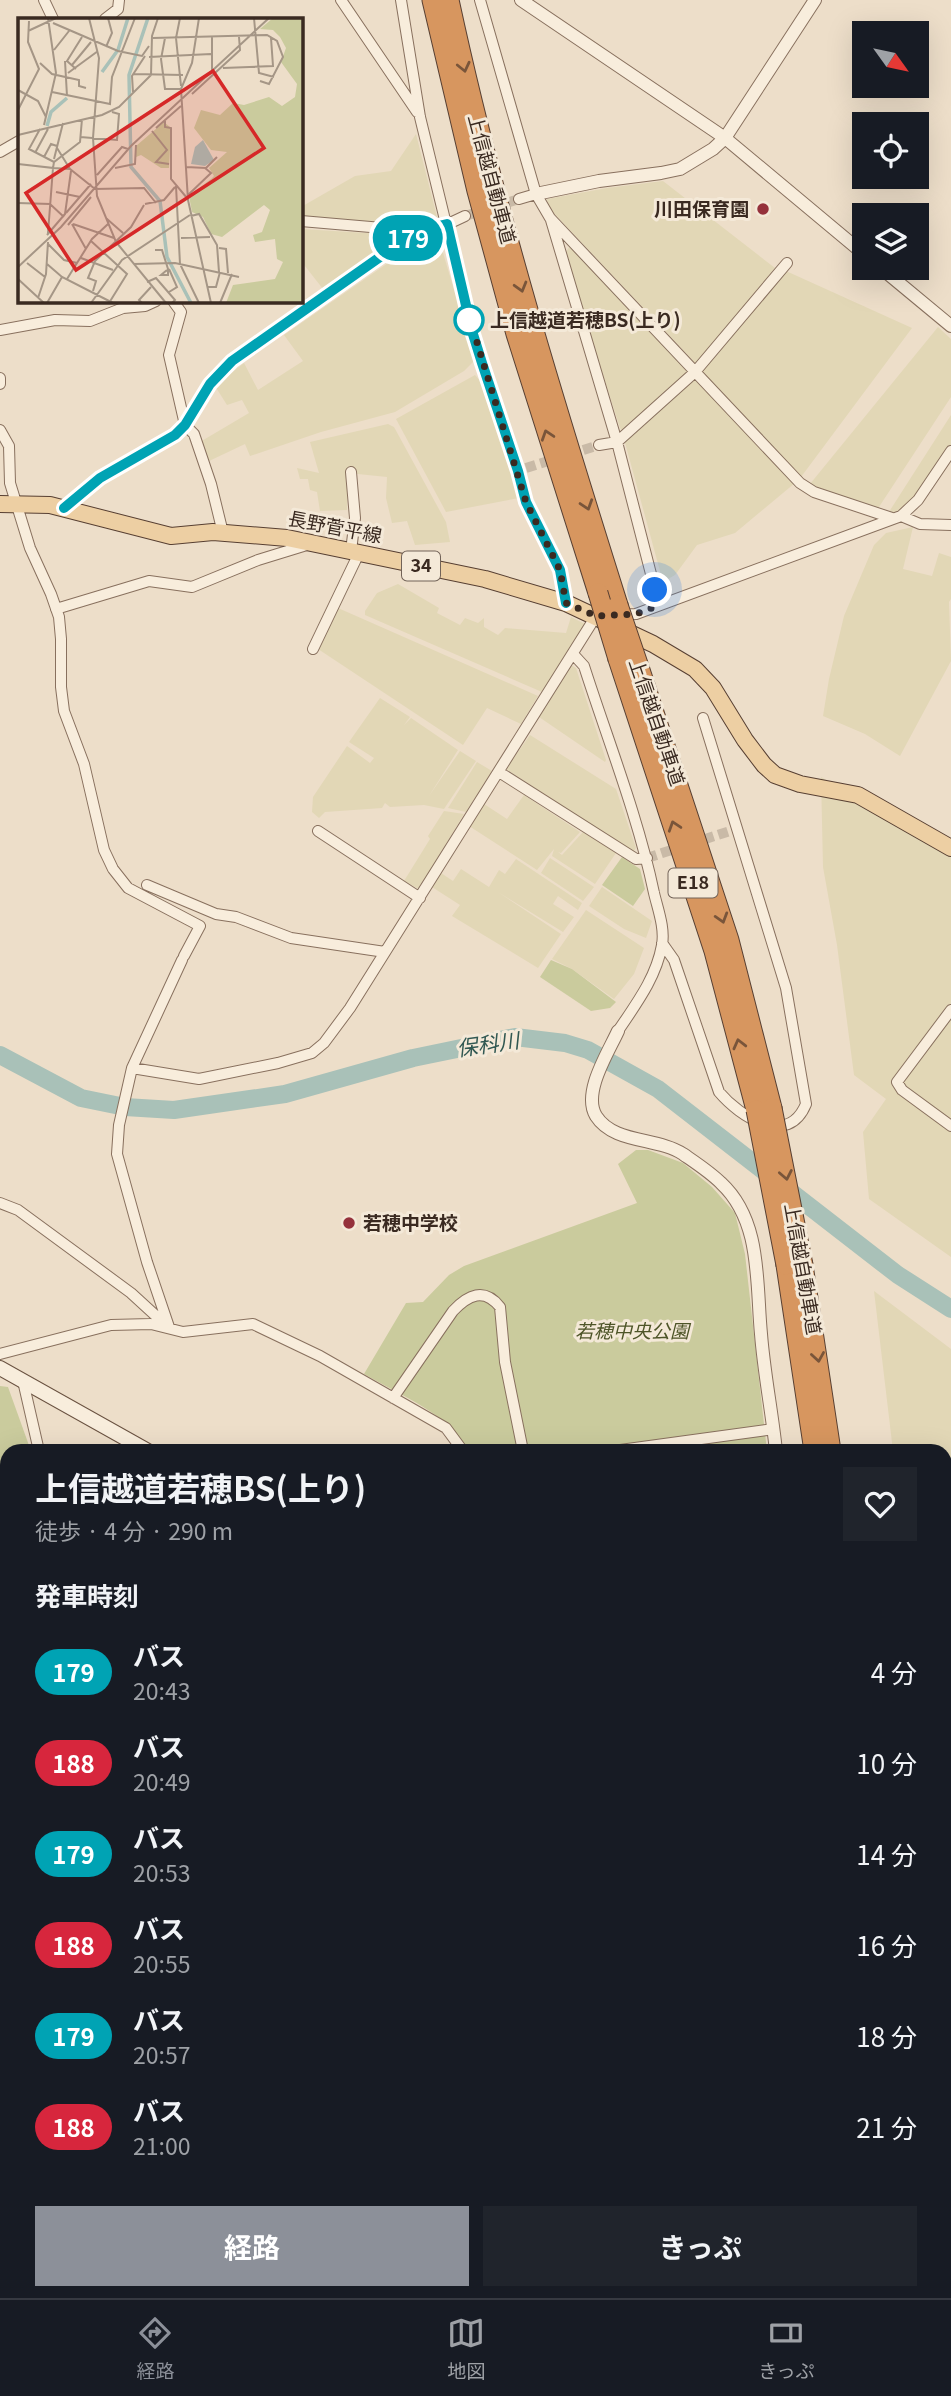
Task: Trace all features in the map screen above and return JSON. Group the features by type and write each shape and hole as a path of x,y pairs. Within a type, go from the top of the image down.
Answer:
{"highway":[{"name":"上信越自動車道","path":"432,0 464,140 516,334 764,1109"},
{"name":"上信越自動車道","path":"449,0 493,187 537,342 618,605 722,919 746,1000 764,1109 830,1444"},
{"name":"上信越自動車道","path":"795,1265 813,1444"}],"main road":[{"name":"長野菅平線","path":"0,505 50,505 172,536 223,533 287,538 485,579 566,603 682,660 704,677 764,765 775,775 800,784 858,795 951,848"},
{"path":"0,1368 136,1444"}],"street":[{"path":"44,0 53,18"},
{"path":"106,18 118,9 119,0"},
{"path":"341,0 421,117"},
{"path":"401,0 421,117 472,331 522,470 526,502 560,570 566,603"},
{"path":"480,0 536,194 550,218 800,482 814,492 920,524 951,525"},
{"path":"520,0 725,138 852,244"},
{"path":"519,200 598,181 680,169 713,149 725,138 815,0"},
{"path":"0,152 18,142"},
{"path":"303,221 417,231 447,224 465,216"},
{"path":"550,218 617,442 659,605"},
{"path":"64,508 100,478 166,441 185,425 210,384 232,361 417,231"},
{"path":"599,445 617,442 695,372 787,263"},
{"path":"895,280 951,326"},
{"path":"0,330 55,320 90,321 122,308 152,303"},
{"path":"174,303 181,312 169,355 185,425 194,434 211,484 223,533"},
{"path":"0,378 0,384"},
{"path":"0,430 9,446 10,483 30,548 56,609 61,639 64,711 84,764 104,850 113,869 128,888 200,926 132,1068 119,1125 117,1154 125,1187 146,1262 169,1327"},
{"path":"132,1068 199,1079 249,1070 312,1052 324,1043 351,1008 596,616 636,614 897,517 918,500 951,451"},
{"path":"313,649 355,552 351,472"},
{"path":"56,609 149,581 192,587 258,560 313,543"},
{"path":"573,654 584,666 647,858 663,930 657,964 649,982 618,1031 593,1088 591,1101 603,1124 614,1131 665,1145 680,1152 723,1184 740,1209 753,1241 761,1336 775,1444"},
{"path":"662,943 674,960 719,1092 727,1102 750,1119 768,1125 794,1122 806,1104 786,988 703,718"},
{"path":"499,772 636,859 647,858"},
{"path":"318,831 420,898"},
{"path":"147,885 216,914 236,917 290,938 385,953"},
{"path":"951,1010 897,1082 902,1090 951,1126"},
{"path":"0,1203 18,1210 131,1293 169,1327"},
{"path":"393,1398 453,1311 465,1298 486,1295 500,1307 505,1362 522,1444"},
{"path":"0,1354 126,1323 169,1327 183,1332 253,1324 320,1356 446,1428 458,1444"},
{"path":"23,1381 37,1444"},
{"path":"664,1444 774,1429"}],"shaded area":[{"path":"416,134 437,217 434,223 414,229 303,218 303,206 355,176 391,171"},
{"path":"663,181 775,268 697,365 548,207 547,199"},
{"path":"303,229 399,235 400,241 323,289 303,264"},
{"path":"427,236 438,236 475,360 464,371 395,412 321,432 250,456 245,444 207,462 200,442 249,413 242,400 227,405 215,386 244,363 258,390 303,361 284,335"},
{"path":"571,245 690,373 624,432 620,428 564,254"},
{"path":"786,271 912,328 801,477 701,371"},
{"path":"938,327 951,339 951,397 877,510 810,484"},
{"path":"475,375 483,384 519,498 446,512 396,419"},
{"path":"694,375 795,483 735,533 697,545 675,575 663,582 624,439"},
{"path":"951,415 951,446 914,498 901,511 889,517 887,515"},
{"path":"388,424 394,427 446,522 450,542 415,545 407,521 392,523 386,498 387,477 348,473 347,510 320,511 317,492 310,490 308,479 300,479 297,468 319,473 310,442"},
{"path":"913,527 903,569 932,576 939,553 951,557 951,661 900,756 865,734 823,716 844,616 874,545 886,533"},
{"path":"398,584 439,608 437,613 460,625 465,618 478,623 484,618 484,627 498,635 505,628 566,633 571,617 585,624 542,692 365,615 377,593"},
{"path":"338,608 538,696 521,724 487,708 463,745 318,649"},
{"path":"571,665 576,668 605,762 539,717"},
{"path":"380,698 410,717 404,725 411,718 458,750 429,796 460,751 476,761 444,809 424,805 390,807 385,803 382,808 325,812 319,818 312,812 313,797 347,746 370,763 374,758 349,742"},
{"path":"530,735 616,789 636,848 633,852 506,769"},
{"path":"477,762 492,771 466,812 448,808"},
{"path":"821,777 951,851 951,1257 869,1199 863,1132 886,1099 854,1075 837,945 823,867"},
{"path":"524,795 580,832 561,853 558,852 562,855 583,832 616,853 595,884 552,856 554,849 537,870 469,826 484,804 507,819"},
{"path":"444,811 464,814 419,889 404,881"},
{"path":"550,858 594,887 583,901 541,873"},
{"path":"516,859 582,903 578,910 558,896 553,904 574,917 563,932 498,892 561,934 538,968 452,916 460,905 432,887 441,873 453,881 461,869 489,887 499,870 505,874"},
{"path":"602,887 652,921 646,938 624,929 589,906"},
{"path":"586,910 644,948 634,974 614,999 572,969 552,959"},
{"path":"874,1291 951,1349 951,1444 892,1444"}],"green space":[{"path":"622,857 640,869 645,889 633,906 602,885"},
{"path":"551,960 572,969 616,1002 610,1008 591,1011 540,977"},
{"name":"若穂中央公園","path":"636,1150 648,1150 683,1163 712,1187 735,1213 745,1254 766,1444 465,1444 437,1416 364,1374 406,1303 423,1302 449,1275 464,1266 637,1203 618,1164"},
{"path":"0,1386 8,1387 28,1444 0,1444"}],"waterway":[{"name":"保科川","path":"0,1055 81,1098 125,1107 174,1110 285,1094 413,1058 515,1037 565,1043 588,1050 658,1089 898,1275 951,1309"}],"tunnel":[{"path":"465,216 519,199"},
{"path":"526,468 599,445"},
{"path":"647,858 736,829"}],"bus line":[{"name":"179","path":"64,508 100,478 175,435 199,405 210,384 232,361 417,231 447,224 472,331 489,386 526,502 560,570 566,603"}],"place":[{"name":"川田保育園","path":"763,209"},
{"name":"上信越道若穂BS(上り)","path":"469,320"},
{"name":"若穂中学校","path":"349,1223"}],"route":[{"path":"469,320 468,313 526,502 560,570 566,603 596,616 636,614 659,605 655,590"}]}
